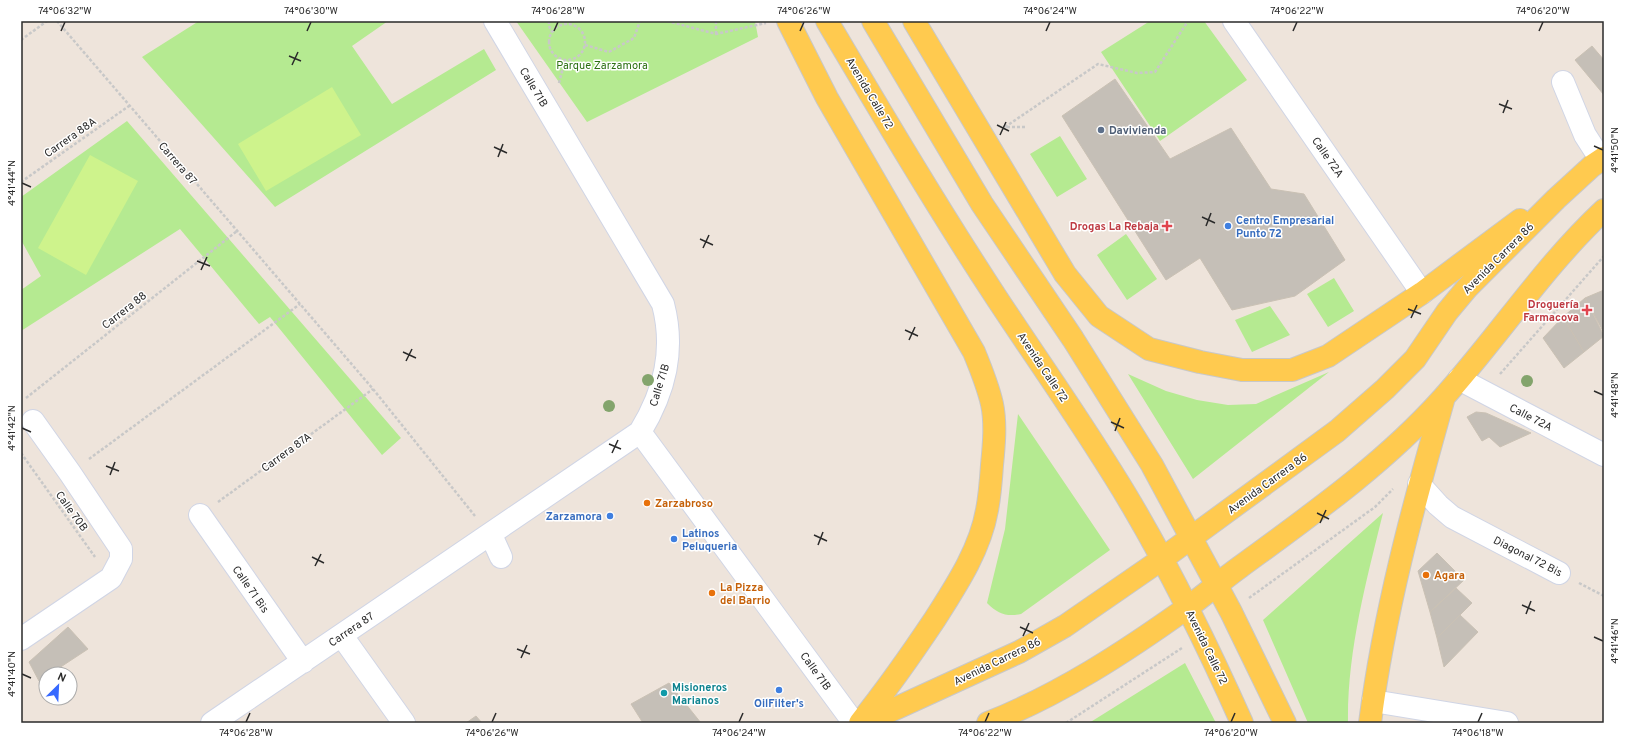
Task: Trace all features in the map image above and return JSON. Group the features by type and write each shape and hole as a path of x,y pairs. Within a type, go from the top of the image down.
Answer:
{"main road":[{"name":"Avenida Calle 72","path":"827,21 992,292 1048,373 1115,477 1188,607 1242,723"},
{"path":"873,21 982,204 1073,339 1152,466 1217,586 1285,723"},
{"path":"914,21 1065,274 1099,316 1149,349 1200,362 1242,370 1292,370 1328,356 1422,293 1599,162"},
{"path":"780,22 827,98 974,352 984,377 992,405 994,445 987,511 969,560 950,596 912,654 860,723"},
{"name":"Avenida Carrera 86","path":"864,723 985,668 1065,626 1162,560 1337,431 1385,389 1414,359 1447,312 1467,288 1556,199 1599,162"},
{"path":"988,723 1050,696 1087,675 1217,586 1300,524 1375,464 1413,430 1444,398 1577,236 1604,211"},
{"path":"1370,723 1387,618 1409,522 1444,398"}],"street":[{"name":"Calle 71B","path":"495,21 663,304 668,325 668,351 658,395 640,432 854,723"},
{"name":"Calle 72A","path":"1234,21 1422,293"},
{"path":"1562,82 1585,135 1599,162"},
{"name":"Calle 72A","path":"1459,379 1604,455"},
{"path":"21,639 111,578 121,559 121,549 33,421"},
{"name":"Carrera 87","path":"212,723 491,535 640,432"},
{"name":"Diagonal 72 Bis","path":"1419,484 1438,505 1452,517 1559,573"},
{"name":"Diagonal 72 Bis","path":"1409,522 1418,517 1434,513 1452,517"},
{"name":"Calle 71 Bis","path":"200,515 303,662"},
{"path":"491,535 501,557"},
{"path":"342,636 404,723"},
{"path":"1373,701 1507,723"}],"path":[{"path":"21,40 47,21"},
{"name":"Carrera 87","path":"57,21 373,388 491,535"},
{"path":"549,21 549,26 552,32"},
{"path":"585,45 609,52 634,38 640,21"},
{"path":"667,21 716,34 780,22"},
{"path":"716,21 716,34"},
{"path":"1025,127 1004,127 1098,64 1137,73 1155,72 1188,21"},
{"path":"569,25 578,28 584,36 585,45 581,54 574,59 565,60 556,57 550,50 549,41 552,32 559,26 569,25"},
{"name":"Carrera 88A","path":"21,182 129,106"},
{"name":"Carrera 88","path":"21,402 237,231"},
{"path":"1484,392 1604,256"},
{"path":"47,490 300,304"},
{"name":"Carrera 87A","path":"200,515 373,388"},
{"name":"Calle 70B","path":"21,453 111,578"},
{"path":"1251,597 1375,507"},
{"name":"Diagonal 72 Bis","path":"1559,573 1604,596"},
{"path":"1066,723 1179,650"}],"green space":[{"path":"199,21 388,21 352,46 392,104 484,49 496,70 275,207 142,57"},
{"name":"Parque Zarzamora","path":"516,21 755,21 758,37 587,122"},
{"path":"1150,21 1204,21 1247,80 1160,141 1101,52"},
{"path":"332,87 361,135 266,191 238,144"},
{"path":"127,121 401,438 382,455 270,317 259,324 180,229 21,331 21,290 41,276 21,240 21,197"},
{"path":"1060,136 1087,179 1057,197 1030,154"},
{"path":"90,155 138,181 86,275 38,248"},
{"path":"1126,234 1157,279 1127,300 1097,255"},
{"path":"1334,278 1354,311 1328,327 1307,294"},
{"path":"1270,306 1290,335 1252,352 1235,320"},
{"path":"1329,372 1193,479 1128,374 1166,391 1197,400 1228,405 1256,404"},
{"path":"1018,414 1110,550 1021,614 1007,615 995,610 987,603 1005,529"},
{"path":"1383,513 1364,591 1354,644 1348,723 1308,723 1263,620"},
{"path":"1185,663 1216,723 1089,723"}],"building":[{"path":"1592,46 1604,60 1604,95 1575,60"},
{"name":"Centro Empresarial Punto 72","path":"1115,79 1170,159 1231,128 1271,189 1304,194 1345,260 1295,296 1232,310 1200,258 1166,280 1062,116"},
{"path":"1604,290 1604,333 1585,298"},
{"path":"1585,298 1604,336 1584,352 1563,317"},
{"path":"1563,317 1584,352 1564,368 1543,338"},
{"path":"1476,412 1486,413 1531,433 1500,447 1489,437 1482,441 1467,417"},
{"path":"1437,553 1464,580 1430,612 1418,571"},
{"path":"1456,588 1472,603 1437,638 1430,612"},
{"path":"1460,615 1478,632 1444,667 1437,638"},
{"path":"68,627 88,649 62,666 38,666 38,679 29,662"},
{"name":"Misioneros Marianos","path":"669,683 701,723 643,723 631,704"},
{"path":"476,716 482,723 466,723"}],"place":[{"name":"Davivienda","path":"1101,130"},
{"name":"Drogas La Rebaja","path":"1167,226"},
{"name":"Centro Empresarial Punto 72","path":"1228,226"},
{"name":"Droguería Farmacova","path":"1587,310"},
{"name":"Zarzabroso","path":"647,503"},
{"name":"Zarzamora","path":"610,516"},
{"name":"Latinos Peluqueria","path":"674,539"},
{"name":"Agara","path":"1426,575"},
{"name":"La Pizza del Barrio","path":"712,593"},
{"name":"OilFilter's","path":"779,690"},
{"name":"Misioneros Marianos","path":"664,693"}]}
